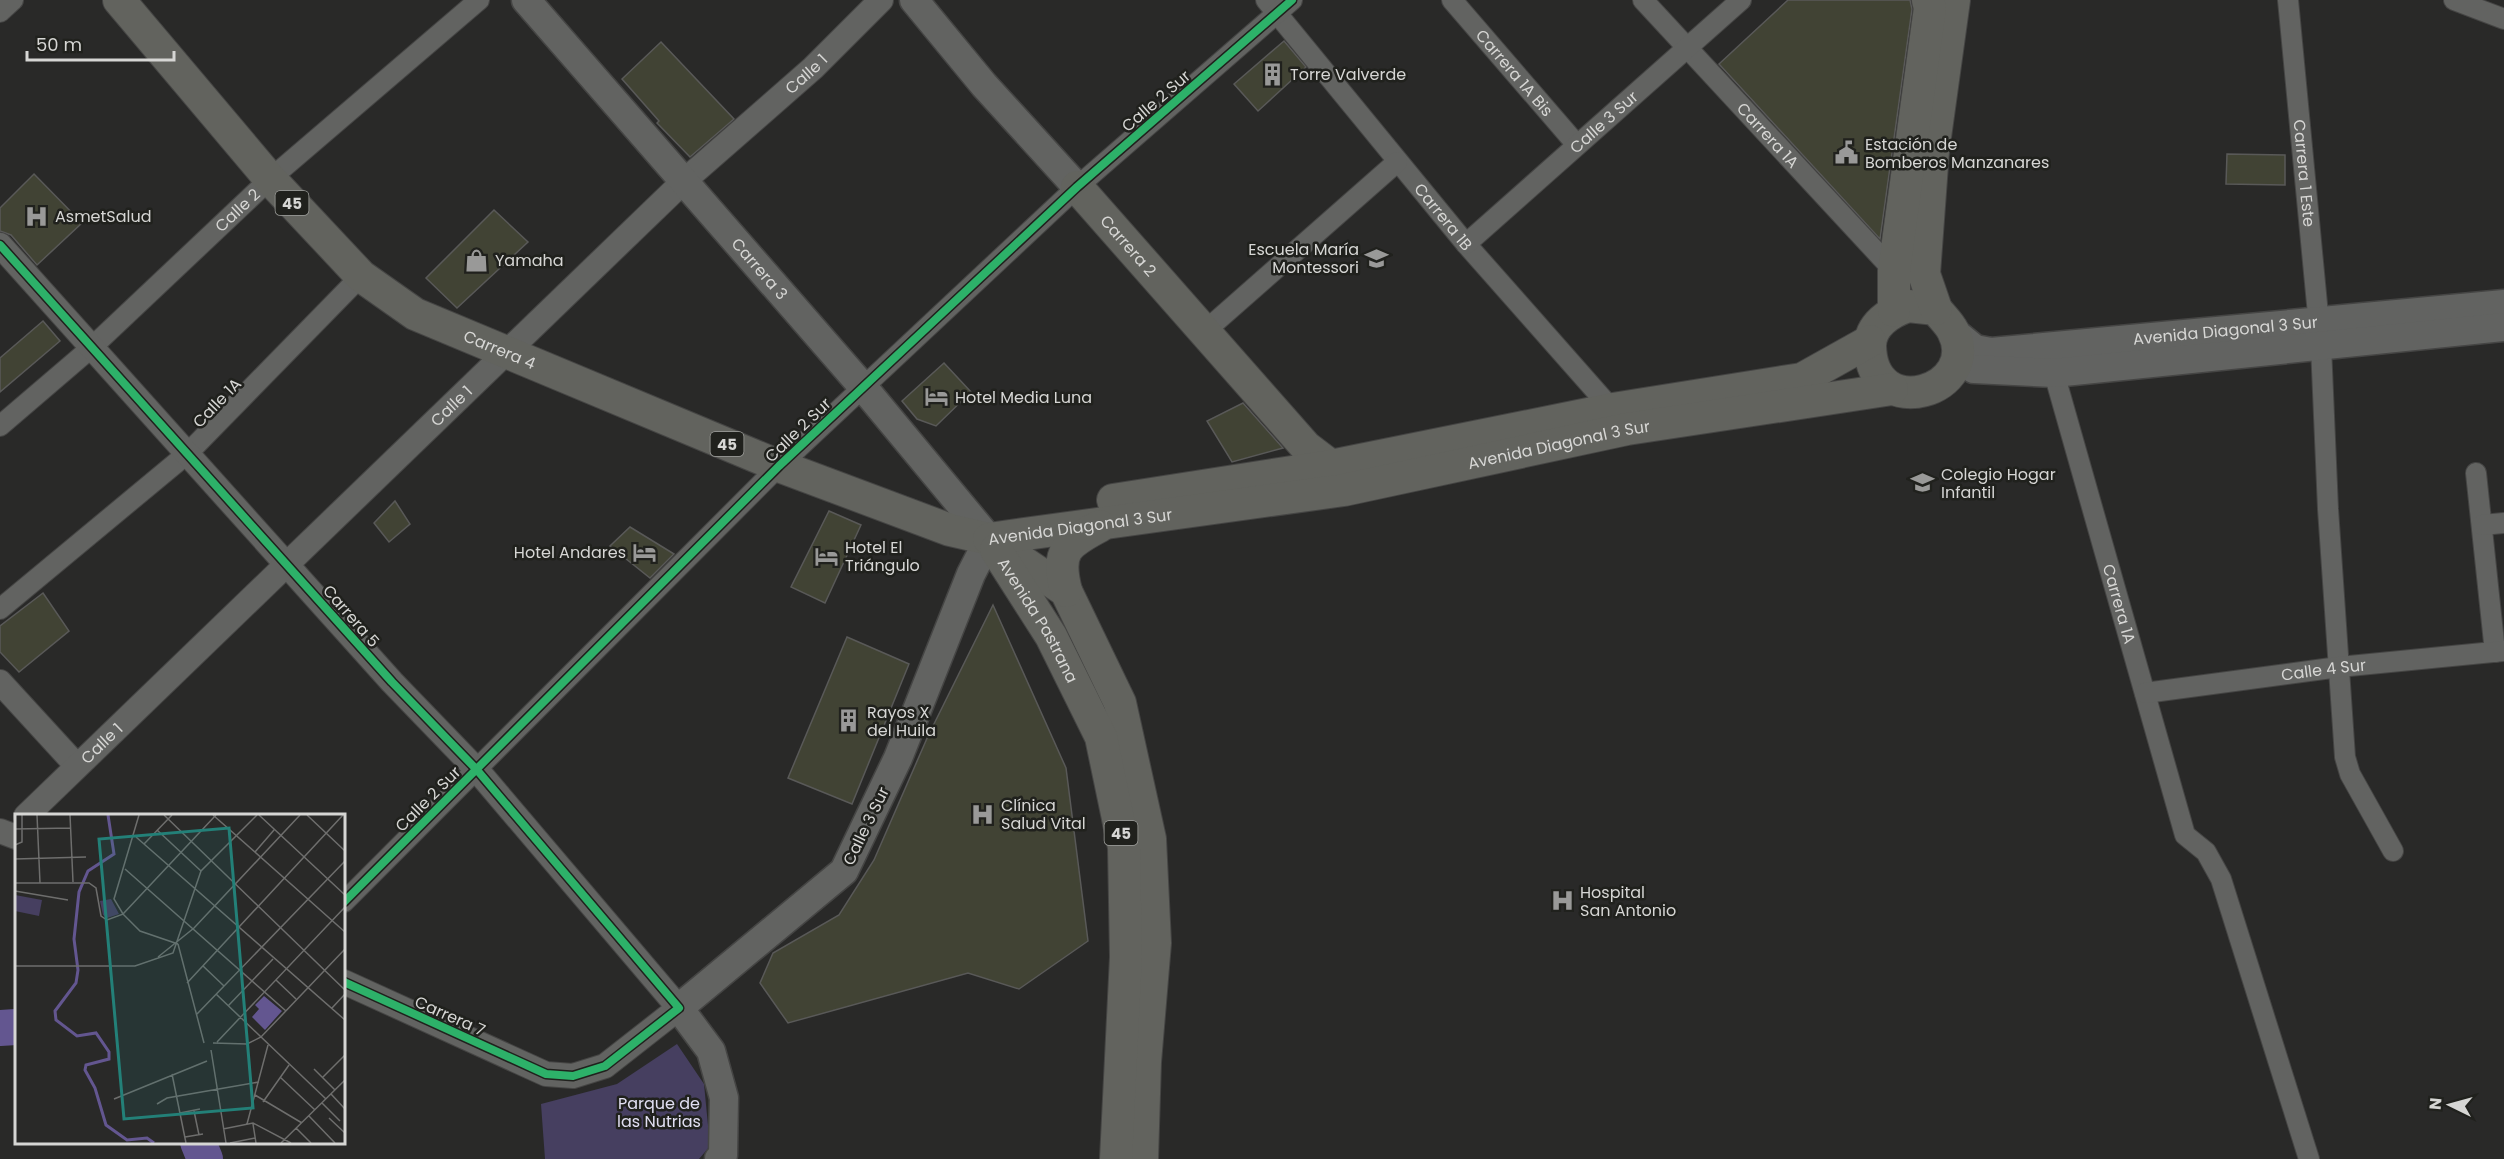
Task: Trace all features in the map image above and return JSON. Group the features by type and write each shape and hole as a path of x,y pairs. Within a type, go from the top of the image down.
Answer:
{"main road":[{"name":"Carrera 4","path":"119,0 270,179 361,276 415,314 779,466 950,530 989,539"},
{"name":"Carrera 3","path":"526,0 862,387 989,539"},
{"name":"Carrera 2","path":"914,0 992,93 1306,447 1337,478"},
{"path":"1894,311 1894,271 1930,8 1928,0"},
{"path":"1945,320 1908,306 1894,311 1877,325 1870,341 1871,360 1878,377 1892,389 1916,394 1938,387 1954,368 1957,349 1945,320 1924,274 1933,151 1954,0"},
{"name":"Avenida Diagonal 3 Sur","path":"1954,368 2054,373 2504,304"},
{"name":"Avenida Diagonal 3 Sur","path":"1945,320 1975,349 1991,352 2319,334 2504,327"},
{"name":"Avenida Diagonal 3 Sur","path":"989,539 1108,522 1337,478 1802,379 1870,341"},
{"name":"Avenida Diagonal 3 Sur","path":"1620,419 1892,389"},
{"name":"Avenida Diagonal 3 Sur","path":"989,539 999,524 1011,518 1337,478"},
{"path":"1066,591 1063,577 1063,552 1073,540 1108,522"},
{"name":"Avenida Pastrana","path":"989,539 1066,591 1120,703 1150,839 1155,943 1145,1062 1142,1159"},
{"name":"Avenida Pastrana","path":"989,539 1051,636 1101,737 1124,848 1126,957 1116,1159"},
{"name":"Calle 3 Sur","path":"679,1008 844,871 898,758 971,574 989,539"},
{"path":"679,1008 711,1052 724,1098 723,1155 719,1159"}],"street":[{"path":"0,12 13,0"},
{"name":"Calle 2","path":"0,426 91,348 270,179 479,0"},
{"name":"Calle 1","path":"28,814 684,181 813,68 881,0"},
{"name":"Calle 2 Sur","path":"345,901 779,466 862,387 1272,7 1292,0"},
{"name":"Carrera 1A Bis","path":"1452,0 1577,145"},
{"name":"Carrera 1A","path":"1643,0 1894,271"},
{"name":"Calle 3 Sur","path":"1466,244 1741,0"},
{"name":"Carrera 1 Este","path":"2288,0 2319,334 2345,757 2350,774 2392,851"},
{"path":"2454,0 2504,19"},
{"name":"Carrera 1B","path":"1272,7 1466,244 1620,419"},
{"path":"1204,332 1397,162"},
{"name":"Carrera 5","path":"0,245 392,682 477,770 679,1008"},
{"name":"Calle 1A","path":"0,609 188,453 361,276"},
{"name":"Carrera 1A","path":"2054,373 2185,835 2206,852 2221,879 2309,1159"},
{"path":"2476,473 2499,652"},
{"path":"2482,525 2504,523"},
{"name":"Calle 4 Sur","path":"2145,693 2339,667 2499,652"},
{"path":"0,682 77,766"},
{"name":"Carrera 7","path":"345,982 546,1074"},
{"name":"Calle 3 Sur","path":"546,1074 573,1076 604,1066 679,1008"}],"green space":[{"name":"Parque de las Nutrias","path":"677,1044 704,1084 710,1146 699,1159 545,1159 541,1104 617,1084"}],"building":[{"name":"Estación de Bomberos Manzanares","path":"1788,0 1910,0 1912,9 1880,239 1719,64"},
{"name":"Torre Valverde","path":"1284,41 1306,67 1258,111 1234,84"},
{"path":"661,42 734,119 690,157 657,123 659,121 622,79"},
{"path":"2227,154 2285,155 2285,185 2226,184"},
{"name":"AsmetSalud","path":"34,174 82,223 37,265 11,235 0,231 0,208"},
{"name":"Yamaha","path":"494,210 528,242 457,308 426,278"},
{"path":"43,321 60,341 0,392 0,358"},
{"name":"Hotel Media Luna","path":"944,363 971,392 936,426 917,419 902,401"},
{"path":"1243,403 1283,448 1232,462 1207,421"},
{"path":"395,501 410,524 389,542 374,523"},
{"name":"Hotel El Triángulo","path":"829,511 861,525 825,603 791,587"},
{"name":"Hotel Andares","path":"630,527 674,554 650,578 610,546"},
{"path":"43,593 69,631 19,672 0,652 0,626"},
{"name":"Clínica Salud Vital","path":"993,605 1066,768 1088,941 1019,989 968,973 788,1023 760,983 773,953 839,915 874,860 928,736"},
{"name":"Rayos X del Huila","path":"847,637 909,664 852,804 788,778"}],"waterway":[{"path":"0,1028 15,1027"},
{"path":"199,1144 205,1159"}],"cycle path":[{"path":"345,901 779,466 1077,187 1292,0"},
{"path":"0,245 392,682 477,770 679,1008 605,1066 573,1076 546,1074 345,982"}],"place":[{"name":"Torre Valverde","path":"1272,74"},
{"name":"Estación de Bomberos Manzanares","path":"1847,153"},
{"name":"AsmetSalud","path":"37,216"},
{"name":"Escuela María Montessori","path":"1377,258"},
{"name":"Yamaha","path":"477,260"},
{"name":"Hotel Media Luna","path":"937,397"},
{"name":"Colegio Hogar Infantil","path":"1923,483"},
{"name":"Hotel Andares","path":"644,552"},
{"name":"Hotel El Triángulo","path":"827,556"},
{"name":"Rayos X del Huila","path":"849,721"},
{"name":"Clínica Salud Vital","path":"983,814"},
{"name":"Hospital San Antonio","path":"1562,901"}]}
